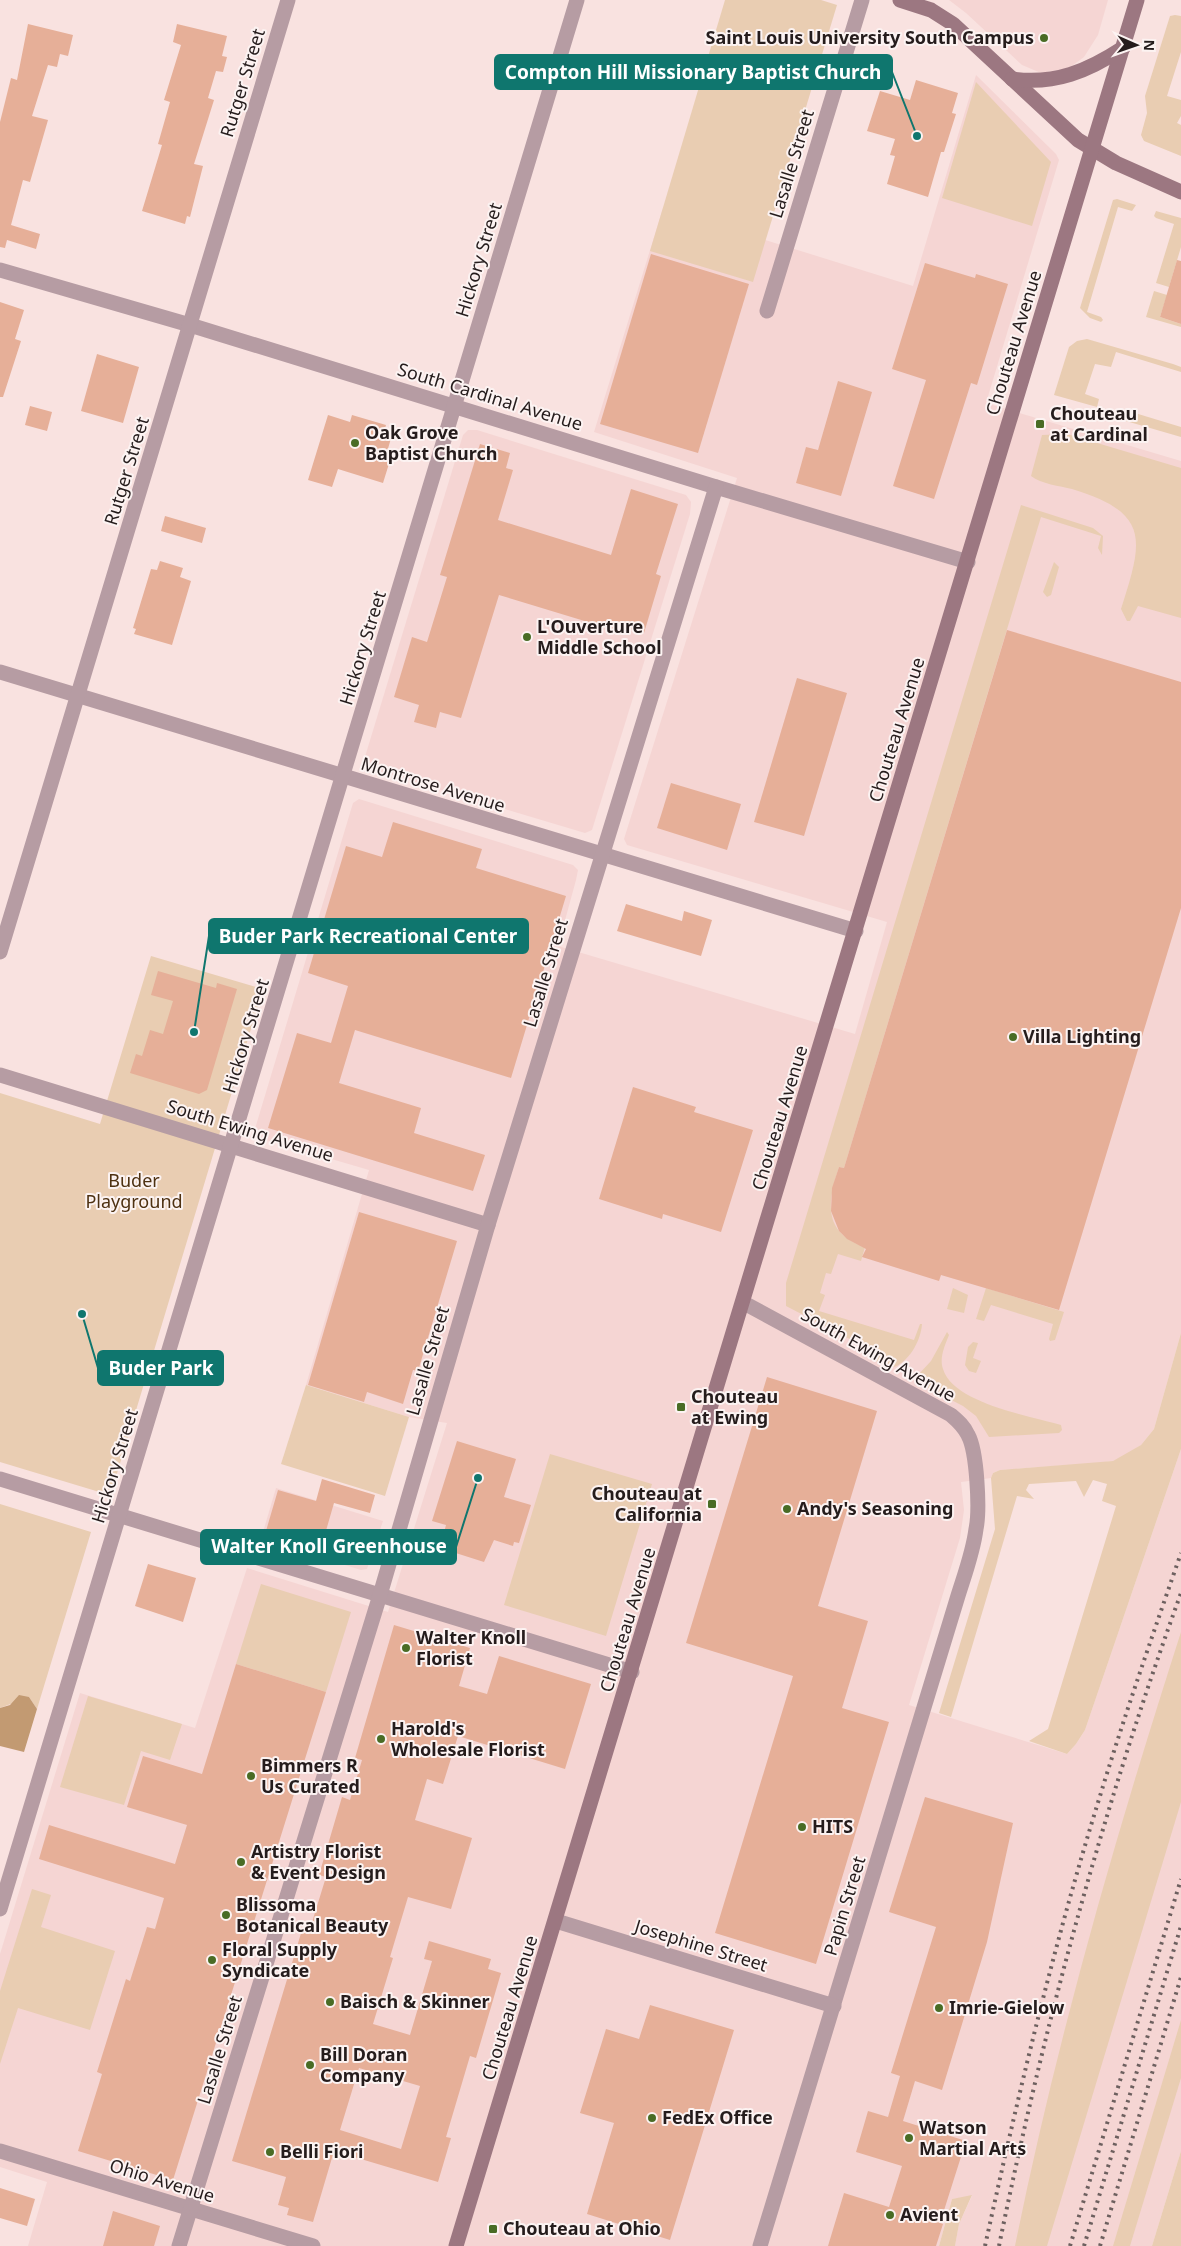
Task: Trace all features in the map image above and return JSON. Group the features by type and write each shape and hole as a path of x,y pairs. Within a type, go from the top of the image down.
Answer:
{"main road":[{"path":"900,0 942,16 1064,129 1092,149 1136,173 1181,192"},
{"name":"Chouteau Avenue","path":"456,2246 744,1303 1137,0"},
{"path":"1012,79 1043,81 1072,75 1091,68 1123,48"}],"street":[{"name":"Rutger Street","path":"0,952 288,0"},
{"name":"Hickory Street","path":"0,1909 577,0"},
{"name":"Lasalle Street","path":"767,311 862,0"},
{"name":"South Cardinal Avenue","path":"0,270 190,325 716,487 968,562"},
{"name":"Lasalle Street","path":"179,2246 380,1595 488,1225 716,487"},
{"name":"Montrose Avenue","path":"0,672 343,778 856,931"},
{"name":"South Ewing Avenue","path":"0,1075 488,1225"},
{"name":"South Ewing Avenue","path":"744,1303 951,1415 962,1425 969,1436 974,1457"},
{"name":"Papin Street","path":"760,2246 972,1548 978,1509 974,1457"},
{"path":"0,1479 632,1672"},
{"name":"Josephine Street","path":"556,1921 834,2006"},
{"name":"Ohio Avenue","path":"0,2151 313,2246"}],"shaded area":[{"name":"Saint Louis University South Campus","path":"949,0 1108,0 1098,35 1084,57 1069,68 1041,73 1022,65 966,13"},
{"path":"976,75 1056,154 1059,160 986,403 1181,461 1181,1333 1154,1429 1141,1445 1125,1456 1113,1461 1098,1463 1000,1470 993,1473 991,1478 961,1482 964,1510 960,1538 909,1705 1067,1754 1085,1730 1181,1449 1181,2151 1152,2246 955,2246 959,2224 972,2196 952,2199 939,2246 28,2246 47,2182 0,2167 0,1954 80,1693 195,1728 247,1568 388,1612 447,1423 409,1417 306,1385 369,1170 256,1137 254,1132 353,803 359,799 573,865 578,870 558,946 855,1034 887,922 627,845 624,839 737,478 594,432 663,208 913,286"},
{"name":"L'Ouverture Middle School","path":"468,430 477,430 686,495 691,502 690,514 592,830 585,833 368,768 364,760 463,435"},
{"path":"276,1488 383,1521 367,1569 361,1570 261,1539"},
{"path":"19,1695 29,1697 37,1709 24,1752 0,1746 0,1708 10,1705"}],"green space":[{"path":"725,0 821,0 837,5 753,282 650,251"},
{"path":"1170,16 1181,16 1181,52 1167,96 1181,100 1181,116 1177,123 1181,125 1181,156 1144,141 1141,135 1147,113 1145,96"},
{"path":"976,82 1051,162 1032,226 942,198"},
{"path":"1117,199 1136,205 1132,211 1118,207 1087,312 1101,317 1103,320 1101,322 1090,318 1080,308 1113,200"},
{"path":"1156,211 1181,218 1181,247 1169,287 1156,283 1174,224 1156,218 1154,216"},
{"path":"1154,291 1167,295 1160,317 1181,324 1181,327 1146,317"},
{"path":"1087,339 1173,364 1181,367 1181,372 1116,352 1111,367 1095,364 1085,394 1099,399 1097,407 1054,395 1069,347 1077,341"},
{"path":"1125,410 1181,427 1181,437 1119,419 1118,411"},
{"path":"1067,434 1181,468 1181,618 1138,606 1130,621 1127,621 1121,609 1134,565 1136,547 1134,532 1128,519 1116,508 1098,498 1072,489 1045,483 1031,476 1042,435"},
{"path":"1021,505 1093,528 1103,536 1102,555 1098,548 1101,536 1041,517 844,1168 839,1167 835,1180 831,1204 835,1225 851,1241 865,1247 861,1261 838,1254 831,1274 826,1273 820,1293 825,1295 819,1311 914,1340 920,1324 922,1324 919,1337 908,1357 897,1366 891,1368 876,1361 869,1349 786,1306 786,1283"},
{"path":"1054,562 1059,567 1051,595 1047,597 1043,592"},
{"name":"Buder Playground","path":"151,956 263,989 115,1480 112,1489 106,1494 0,1462 0,1093 100,1124"},
{"path":"953,1288 968,1295 964,1313 947,1309"},
{"path":"986,1288 1064,1312 1055,1340 1050,1341 1049,1339 1053,1324 991,1305 984,1321 976,1319"},
{"path":"947,1332 949,1335 943,1352 942,1365 950,1381 961,1391 994,1406 1061,1425 1062,1430 1059,1433 989,1437 976,1416 963,1406 920,1384 918,1375 931,1361"},
{"path":"1181,1333 1181,1449 1085,1730 1067,1754 1029,1741 1048,1729 1116,1506 1102,1501 1107,1484 1093,1480 1084,1497 1076,1481 1029,1484 1026,1490 1034,1499 1017,1496 951,1717 939,1713 995,1529 991,1478 993,1473 1000,1470 1113,1461 1141,1445 1154,1429"},
{"path":"973,1342 978,1343 973,1358 981,1361 976,1373 969,1371 965,1365 968,1347"},
{"path":"306,1385 409,1417 385,1496 281,1464"},
{"path":"550,1454 652,1484 606,1636 504,1605"},
{"path":"0,1504 91,1532 37,1709 29,1697 0,1708"},
{"path":"261,1584 351,1612 326,1692 236,1664"},
{"path":"1181,1632 1181,1802 1047,2246 1015,2246 1050,2091 1089,1937"},
{"path":"88,1696 182,1724 170,1760 141,1751 124,1805 60,1787"},
{"path":"32,1889 51,1895 41,1927 115,1951 90,2030 18,2008 0,2064 0,1991"},
{"path":"1181,2020 1181,2078 1130,2246 1113,2246"},
{"path":"1181,2151 1181,2246 1152,2246"},
{"path":"972,2195 959,2224 955,2246 939,2246 952,2199"}],"building":[{"path":"28,24 73,35 68,56 60,54 57,67 48,65 32,116 48,120 30,182 23,180 11,225 40,234 36,249 7,240 5,248 0,247 0,122 11,78 17,80"},
{"path":"177,24 227,36 222,56 227,57 223,72 216,71 208,98 214,100 194,164 203,166 190,217 187,216 185,224 142,211 162,145 158,144 170,102 164,100 181,45 173,42"},
{"path":"916,80 958,93 952,113 956,114 944,152 941,152 928,197 887,184 895,156 890,155 895,139 867,131 880,91 910,100"},
{"path":"651,254 749,284 698,453 600,424"},
{"path":"1177,260 1181,261 1181,324 1160,317"},
{"path":"925,263 975,278 976,274 1008,284 977,385 971,383 934,499 893,486 926,380 892,369"},
{"path":"0,302 24,310 15,339 21,341 3,397 0,397"},
{"path":"97,354 139,367 123,423 81,411"},
{"path":"838,381 872,392 841,496 796,483 806,447 818,450"},
{"path":"30,406 52,412 47,431 25,425"},
{"name":"Oak Grove Baptist Church","path":"328,415 350,422 352,415 386,425 384,432 392,435 387,452 392,454 383,483 338,469 332,487 308,480"},
{"name":"L'Ouverture Middle School","path":"480,444 510,453 506,468 513,470 498,520 611,555 631,489 678,504 656,574 661,576 644,633 626,628 624,633 499,595 461,718 440,712 436,728 414,722 419,705 394,697 412,637 427,642 447,577 440,575"},
{"path":"165,516 206,528 202,543 161,531"},
{"path":"160,561 183,568 180,577 191,581 172,645 134,634 136,629 133,628 151,569 157,570"},
{"name":"Villa Lighting","path":"1007,630 1181,682 1181,908 1059,1310 941,1275 939,1281 862,1257 866,1249 847,1239 839,1231 831,1211 832,1188 839,1167 844,1168"},
{"path":"797,678 847,693 804,836 754,822"},
{"path":"671,783 741,804 727,850 657,828"},
{"path":"393,822 482,849 476,868 566,896 511,1078 355,1030 339,1083 421,1108 414,1133 485,1155 473,1191 268,1128 297,1033 331,1043 348,986 308,973 346,846 382,857"},
{"path":"626,904 682,921 684,911 712,920 701,956 617,931"},
{"path":"158,971 216,988 217,983 237,989 207,1090 199,1094 130,1073 136,1054 142,1056 150,1030 163,1034 173,1001 151,995"},
{"path":"633,1087 696,1107 694,1112 753,1130 721,1232 663,1214 662,1219 599,1199"},
{"path":"359,1212 457,1241 418,1371 413,1370 403,1404 367,1392 364,1402 308,1385"},
{"path":"767,1377 877,1411 818,1606 868,1621 842,1708 889,1722 816,1964 715,1933 793,1676 686,1643"},
{"path":"457,1441 516,1459 504,1497 531,1505 519,1543 514,1542 513,1546 494,1540 484,1562 440,1548 446,1525 432,1521"},
{"path":"322,1479 375,1495 370,1513 334,1503 321,1548 266,1531 278,1490 316,1501"},
{"path":"148,1564 196,1578 183,1622 135,1606"},
{"path":"394,1625 470,1648 459,1686 487,1694 499,1656 591,1684 565,1769 458,1736 443,1784 427,1779 415,1820 472,1838 451,1909 408,1897 390,1957 393,1958 373,2024 410,2035 432,1961 424,1959 429,1941 491,1959 488,1969 501,1973 476,2058 470,2056 446,2137 451,2138 438,2182 334,2151 313,2222 287,2215 289,2208 278,2205 286,2177 232,2161 302,1930 309,1932 326,1877 319,1875 342,1797 350,1800 362,1760 355,1758","holes":["359,2068 420,2086 401,2149 340,2130"]},
{"path":"236,1664 326,1692 173,2180 78,2151 102,2074 97,2072 126,1979 130,1981 147,1927 155,1929 164,1898 39,1859 49,1825 175,1864 187,1825 127,1807 143,1756 202,1774"},
{"name":"Imrie-Gielow","path":"925,1797 1013,1823 987,1942 942,2090 915,2081 903,2121 966,2141 940,2223 943,2224 936,2246 828,2246 844,2193 889,2207 902,2166 856,2152 868,2111 888,2117 900,2076 891,2073 936,1927 889,1912"},
{"name":"FedEx Office","path":"650,2005 734,2030 670,2240 587,2214 614,2123 580,2113 606,2029 639,2039"},
{"path":"0,2188 35,2199 27,2226 0,2218"},
{"path":"113,2211 160,2226 154,2246 103,2246"}],"railway":[{"path":"985,2246 1010,2133 1067,1908 1119,1735 1181,1553"},
{"path":"999,2246 1036,2081 1078,1916 1126,1753 1181,1593"},
{"path":"1070,2246 1181,1879"},
{"path":"1084,2246 1181,1926"},
{"path":"1100,2246 1181,1977"}],"place":[{"name":"Saint Louis University South Campus","path":"1044,38"},
{"name":"Compton Hill Missionary Baptist Church","path":"917,136"},
{"name":"Chouteau at Cardinal","path":"1040,424"},
{"name":"Oak Grove Baptist Church","path":"355,443"},
{"name":"L'Ouverture Middle School","path":"527,637"},
{"name":"Buder Park Recreational Center","path":"194,1032"},
{"name":"Villa Lighting","path":"1013,1037"},
{"name":"Buder Park","path":"82,1314"},
{"name":"Chouteau at Ewing","path":"681,1407"},
{"name":"Walter Knoll Greenhouse","path":"478,1478"},
{"name":"Chouteau at California","path":"712,1504"},
{"name":"Andy's Seasoning","path":"787,1509"},
{"name":"Walter Knoll Florist","path":"406,1648"},
{"name":"Harold's Wholesale Florist","path":"381,1739"},
{"name":"Bimmers R Us Curated","path":"251,1776"},
{"name":"HITS","path":"802,1827"},
{"name":"Artistry Florist & Event Design","path":"241,1862"},
{"name":"Blissoma Botanical Beauty","path":"226,1915"},
{"name":"Floral Supply Syndicate","path":"212,1960"},
{"name":"Baisch & Skinner","path":"330,2002"},
{"name":"Imrie-Gielow","path":"939,2008"},
{"name":"Bill Doran Company","path":"310,2065"},
{"name":"FedEx Office","path":"652,2118"},
{"name":"Watson Martial Arts","path":"909,2138"},
{"name":"Belli Fiori","path":"270,2152"},
{"name":"Avient","path":"890,2215"},
{"name":"Chouteau at Ohio","path":"493,2229"}]}
